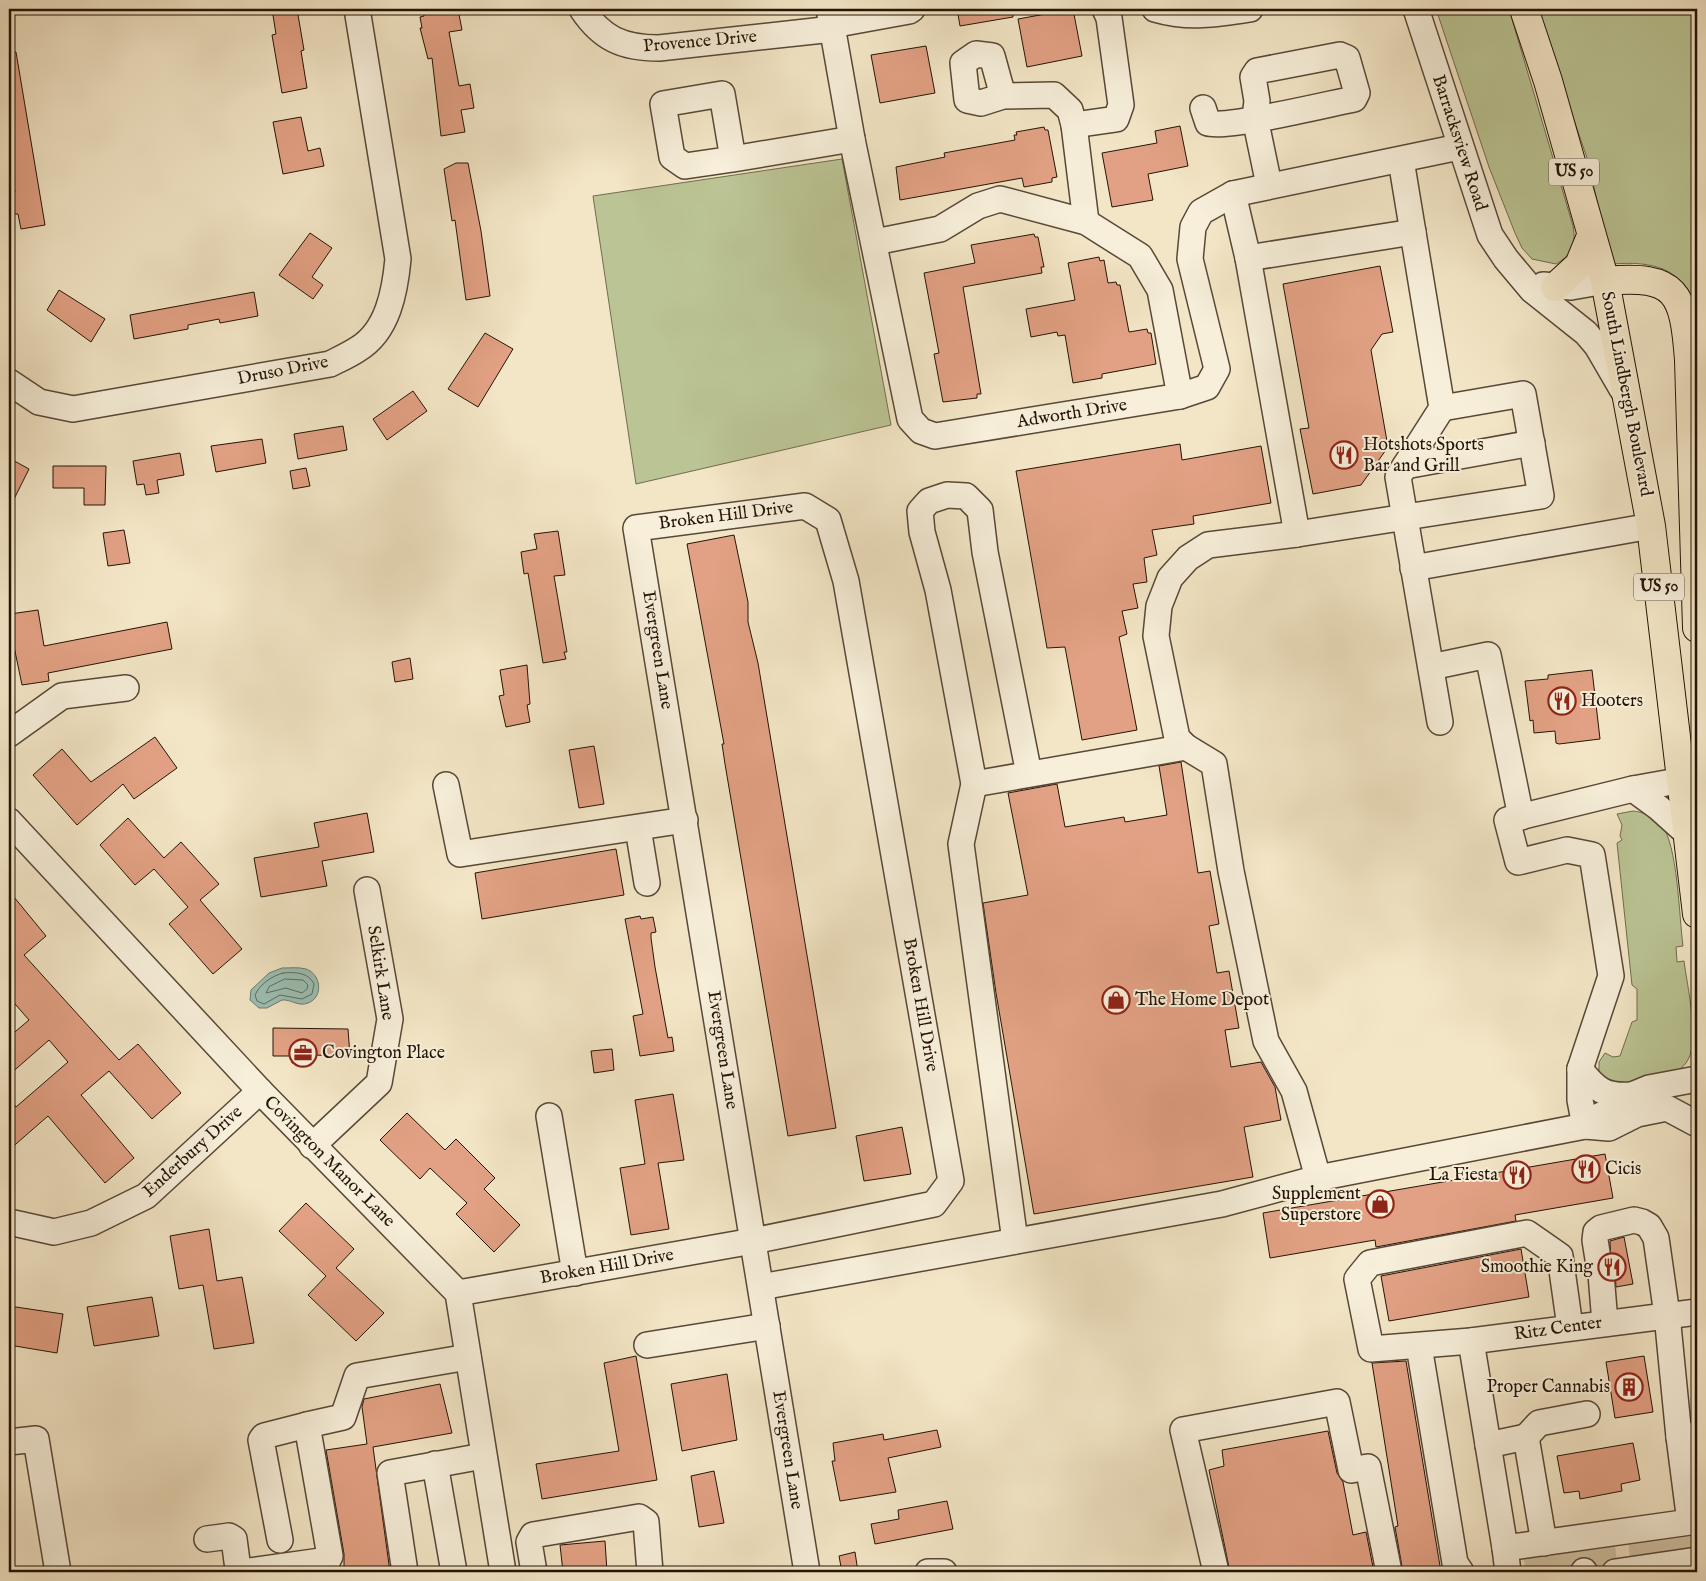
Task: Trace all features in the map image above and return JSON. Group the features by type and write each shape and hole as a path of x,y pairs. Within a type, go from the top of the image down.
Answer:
{"main road":[{"name":"US 50","path":"1524,9 1556,108 1605,281"},
{"path":"1555,286 1579,265 1591,236"},
{"name":"South Lindbergh Boulevard","path":"1697,628 1695,490 1685,316 1682,306 1668,290 1651,281 1632,278 1605,281 1651,526 1690,778 1689,835 1697,914"}],"street":[{"name":"Druso Drive","path":"9,382 39,402 73,409 330,364 360,348 382,324 395,291 398,260 357,9"},
{"name":"Provence Drive","path":"582,9 592,22 613,40 636,48 659,48 831,21 909,11 912,9"},
{"path":"1074,125 1116,119 1121,104 1109,18 1105,9"},
{"path":"1155,9 1198,16 1250,9"},
{"name":"Barracksview Road","path":"1416,9 1459,147 1490,235 1532,290 1586,334 1597,346 1626,395"},
{"name":"Adworth Drive","path":"831,21 852,139 875,242 910,419 921,432 935,436 1180,396 1207,387 1217,369 1190,259 1193,227 1201,212 1233,194 1459,147"},
{"path":"1003,96 1054,95 1070,110 1074,125 1086,222"},
{"path":"1203,108 1208,122 1216,125 1255,118 1270,185"},
{"path":"733,159 852,139"},
{"path":"1401,160 1442,408 1398,477 1440,722"},
{"path":"1233,194 1248,258 1297,534"},
{"path":"875,242 940,229 978,206 1000,199 1086,222 1140,256 1160,290 1180,396"},
{"path":"1248,258 1413,232"},
{"name":"Barracksview Road","path":"1516,270 1532,281 1555,286 1571,287 1605,281"},
{"path":"1318,1178 1294,1092 1266,1041 1231,871 1214,764 1186,747 1177,738 1175,731 1156,636 1159,606 1170,578 1188,558 1208,545 1297,534 1541,496 1523,394 1442,408"},
{"path":"1405,466 1532,443"},
{"path":"1015,1241 961,844 974,784 938,590 922,532 920,511 928,501 947,495 966,496 980,510 991,580 1029,774"},
{"name":"Broken Hill Drive","path":"458,1293 754,1241 934,1204 951,1180 846,581 828,520 805,506 636,528"},
{"path":"1414,568 1651,526"},
{"name":"Evergreen Lane","path":"636,528 807,1572"},
{"path":"1431,667 1488,655 1521,817"},
{"path":"9,734 62,696 126,688"},
{"path":"974,784 1186,747"},
{"path":"1585,1126 1580,1100 1580,1069 1611,976 1592,855 1567,850 1518,862 1507,820 1633,789 1690,778"},
{"path":"446,785 460,854 684,820"},
{"path":"1633,789 1659,808 1689,835"},
{"name":"Covington Manor Lane","path":"9,821 312,1146 458,1293"},
{"path":"638,828 647,883"},
{"name":"Selkirk Lane","path":"312,1146 379,1083 390,1019 367,890"},
{"path":"1580,1069 1594,1086 1604,1093 1615,1096 1632,1095"},
{"path":"1585,1126 1602,1114 1616,1108 1632,1095 1649,1088 1697,1079"},
{"name":"Enderbury Drive","path":"9,1222 54,1232 91,1222 146,1196 260,1091"},
{"path":"761,1287 1222,1204 1318,1178 1585,1126 1609,1128 1637,1114 1666,1108 1697,1124"},
{"path":"549,1116 575,1273"},
{"path":"1505,1548 1615,1535 1688,1436 1656,1238 1649,1226 1642,1222 1634,1220 1601,1228 1596,1232 1595,1240 1600,1267 1605,1323"},
{"name":"Ritz Center","path":"1570,1327 1560,1256 1527,1233 1370,1263 1357,1279 1371,1349 1470,1341 1697,1312"},
{"path":"458,1293 502,1572"},
{"path":"647,1345 767,1326"},
{"path":"1470,1341 1508,1572"},
{"path":"1419,1346 1455,1562 1461,1572"},
{"path":"280,1540 261,1440 264,1436 343,1418 357,1376 468,1357"},
{"path":"1216,1572 1183,1430 1337,1402 1351,1470 1368,1467 1390,1572"},
{"path":"1488,1445 1526,1438 1539,1423 1586,1414"},
{"path":"207,1539 230,1536 234,1539 238,1569 242,1572 328,1560 330,1556 307,1426"},
{"path":"1526,1438 1615,1535"},
{"path":"9,1442 36,1439 58,1572"},
{"path":"405,1572 390,1473 483,1456"},
{"path":"435,1464 454,1572"},
{"path":"534,1572 529,1542 534,1535 639,1517 646,1522 650,1572"},
{"path":"928,1572 944,1572"}],"green space":[{"path":"1436,9 1509,9 1573,226 1574,243 1572,248 1567,256 1556,264 1532,259 1522,248 1489,167"},
{"path":"1536,9 1697,9 1697,149 1695,151 1697,309 1691,295 1683,284 1664,270 1640,264 1612,264 1587,158"},
{"path":"842,159 891,425 636,484 593,196"},
{"path":"1633,811 1641,812 1658,821 1667,834 1671,847 1677,882 1683,946 1676,947 1677,962 1684,961 1692,1014 1692,1043 1686,1063 1671,1074 1651,1080 1611,1084 1599,1073 1599,1062 1605,1053 1613,1057 1620,1056 1632,1022 1637,1020 1637,989 1632,985 1617,843 1622,840 1620,836 1622,825 1617,814"}],"water":[{"path":"282,968 300,968 311,972 319,986 317,996 304,1004 282,1000 267,1008 259,1008 250,1000 251,990 269,973"}],"building":[{"path":"272,9 297,9 304,50 301,51 307,88 282,93 272,35 276,34"},
{"path":"423,9 458,9 462,30 449,32 459,86 470,84 474,108 461,110 465,132 441,136 432,58 428,59 420,28 422,28 420,17 424,16"},
{"path":"957,9 1013,9 1013,17 960,26"},
{"path":"1073,9 1082,56 1027,67 1018,19"},
{"path":"926,46 935,93 880,103 871,55"},
{"path":"9,52 16,52 45,225 21,229 18,214 14,214 10,193 15,192 9,159"},
{"path":"301,117 308,151 320,148 324,166 283,174 273,122"},
{"path":"1180,126 1188,166 1148,174 1153,200 1112,207 1102,153 1157,143 1155,131"},
{"path":"1044,127 1045,130 1048,130 1057,177 1052,178 1052,182 1024,187 1022,178 900,200 896,167 945,157 944,153 1015,140 1014,135 1017,135 1016,132"},
{"path":"456,163 468,163 481,231 490,296 466,300 455,220 452,221 444,169"},
{"path":"310,233 332,248 312,277 323,285 313,299 279,275"},
{"path":"1034,234 1035,237 1038,237 1044,267 1041,267 1042,273 963,287 981,394 977,394 977,398 943,402 934,354 939,353 924,273 975,263 971,245"},
{"path":"1099,257 1100,261 1104,260 1108,283 1116,282 1117,285 1120,285 1129,332 1147,329 1148,333 1151,333 1156,364 1102,374 1102,378 1073,383 1065,335 1058,336 1057,332 1031,337 1026,309 1075,300 1068,263"},
{"path":"1380,266 1393,332 1382,334 1371,350 1388,447 1361,485 1313,494 1300,429 1309,428 1283,284"},
{"path":"59,290 105,319 91,342 47,310"},
{"path":"254,292 258,316 220,323 219,319 188,325 188,329 134,339 130,315"},
{"path":"485,333 513,349 478,407 448,389"},
{"path":"413,391 427,411 387,440 373,419"},
{"path":"343,426 347,450 298,459 294,434"},
{"path":"262,439 266,463 216,472 211,446"},
{"path":"1180,444 1182,460 1261,446 1271,503 1193,516 1194,524 1152,530 1157,555 1144,558 1147,582 1133,584 1138,608 1122,611 1127,634 1119,637 1137,730 1082,740 1065,647 1047,648 1016,471"},
{"path":"180,453 184,475 157,480 159,493 146,495 144,484 137,485 133,461"},
{"path":"9,458 29,469 9,509"},
{"path":"53,466 106,466 105,505 84,505 84,488 53,488"},
{"path":"306,468 310,486 293,489 290,471"},
{"path":"124,530 130,563 108,566 103,533"},
{"path":"558,531 565,575 554,576 567,652 564,652 566,659 543,663 528,573 524,574 521,552 537,549 534,534"},
{"path":"734,535 748,602 748,622 758,663 836,1128 788,1136 725,764 722,744 724,744 687,544"},
{"path":"38,610 44,646 167,622 172,649 48,673 49,681 22,685 11,632 13,632 10,614"},
{"path":"410,658 413,679 395,682 392,662"},
{"path":"527,665 530,704 527,705 530,722 506,727 499,696 504,695 500,670"},
{"name":"Hooters","path":"1592,670 1600,739 1559,744 1556,743 1555,731 1534,733 1533,720 1530,721 1525,681 1548,679 1548,675"},
{"path":"155,737 177,768 134,799 123,784 77,825 33,775 62,749 91,782"},
{"path":"594,746 604,804 579,808 569,750"},
{"name":"The Home Depot","path":"1181,762 1198,873 1210,871 1219,924 1209,926 1217,973 1229,971 1239,1028 1225,1030 1231,1067 1261,1062 1275,1087 1281,1120 1244,1127 1253,1177 1034,1214 996,993 983,903 1028,895 1008,793 1057,784 1065,827 1124,817 1125,822 1167,815 1159,766"},
{"path":"367,813 374,852 322,861 327,886 261,897 254,858 319,847 314,823"},
{"path":"128,818 164,858 181,842 219,884 200,900 242,949 213,974 169,924 188,907 154,869 135,885 100,845"},
{"path":"616,849 624,895 482,919 475,873"},
{"path":"9,891 46,936 24,955 119,1060 138,1044 181,1093 152,1119 109,1071 81,1095 134,1158 105,1183 48,1116 9,1150 9,1097 16,1107 68,1062 49,1040 9,1075 9,1037 29,1020 9,997"},
{"path":"640,916 641,919 653,917 656,932 651,933 651,938 655,967 668,1038 672,1037 674,1051 640,1056 633,1016 643,1014 625,919"},
{"path":"273,1028 348,1029 350,1056 311,1055 311,1063 292,1063 292,1056 273,1056"},
{"path":"612,1049 614,1070 594,1073 591,1051"},
{"path":"673,1094 684,1160 658,1163 669,1229 631,1235 620,1168 645,1164 635,1100"},
{"path":"407,1113 445,1150 456,1139 495,1178 484,1189 520,1225 494,1252 456,1214 467,1203 430,1168 420,1179 380,1140"},
{"path":"902,1127 911,1174 864,1181 856,1136"},
{"path":"1605,1154 1613,1198 1515,1215 1516,1221 1376,1247 1375,1240 1270,1258 1263,1213"},
{"path":"306,1203 354,1249 336,1268 384,1313 356,1341 308,1295 326,1276 279,1231"},
{"path":"209,1229 217,1281 242,1277 254,1343 214,1349 203,1285 179,1289 170,1236"},
{"path":"1624,1237 1633,1284 1616,1287 1615,1272 1611,1264 1610,1241"},
{"path":"1521,1249 1529,1297 1389,1321 1381,1276"},
{"path":"152,1297 159,1336 94,1346 87,1307"},
{"path":"9,1306 63,1314 57,1353 9,1345"},
{"path":"636,1356 657,1480 542,1499 536,1464 619,1451 604,1363"},
{"name":"Proper Cannabis","path":"1644,1356 1653,1412 1615,1418 1606,1362"},
{"path":"1406,1361 1441,1572 1403,1572 1395,1527 1398,1526 1372,1363"},
{"path":"727,1374 737,1440 682,1451 671,1384"},
{"path":"440,1384 452,1433 373,1447 390,1572 344,1572 344,1554 326,1450 367,1444 362,1407 364,1399"},
{"path":"937,1430 941,1447 888,1458 896,1492 840,1501 832,1461 835,1461 833,1443 883,1434 884,1440"},
{"path":"1328,1431 1337,1473 1343,1482 1353,1535 1366,1532 1374,1572 1230,1572 1209,1470 1224,1466 1222,1450"},
{"path":"1633,1443 1640,1480 1621,1484 1622,1491 1580,1499 1579,1491 1564,1493 1557,1456"},
{"path":"714,1471 724,1523 699,1527 691,1476"},
{"path":"947,1501 953,1529 875,1544 871,1524 899,1519 898,1510"},
{"path":"605,1541 607,1572 563,1572 560,1545"},
{"path":"855,1552 858,1572 842,1572 839,1556"}],"tunnel":[{"path":"1681,1528 1684,1556"},
{"path":"1661,1530 1664,1560"},
{"path":"1640,1534 1643,1564"},
{"path":"1602,1541 1605,1568"},
{"path":"1579,1544 1584,1571"},
{"path":"1558,1547 1562,1572"},
{"path":"1535,1552 1539,1572"}],"place":[{"name":"Hotshots Sports Bar and Grill","path":"1344,455"},
{"name":"Hooters","path":"1562,701"},
{"name":"The Home Depot","path":"1116,1000"},
{"name":"Covington Place","path":"303,1053"},
{"name":"Cicis","path":"1586,1169"},
{"name":"La Fiesta","path":"1517,1175"},
{"name":"Supplement Superstore","path":"1380,1204"},
{"name":"Smoothie King","path":"1612,1267"},
{"name":"Proper Cannabis","path":"1629,1387"}]}
